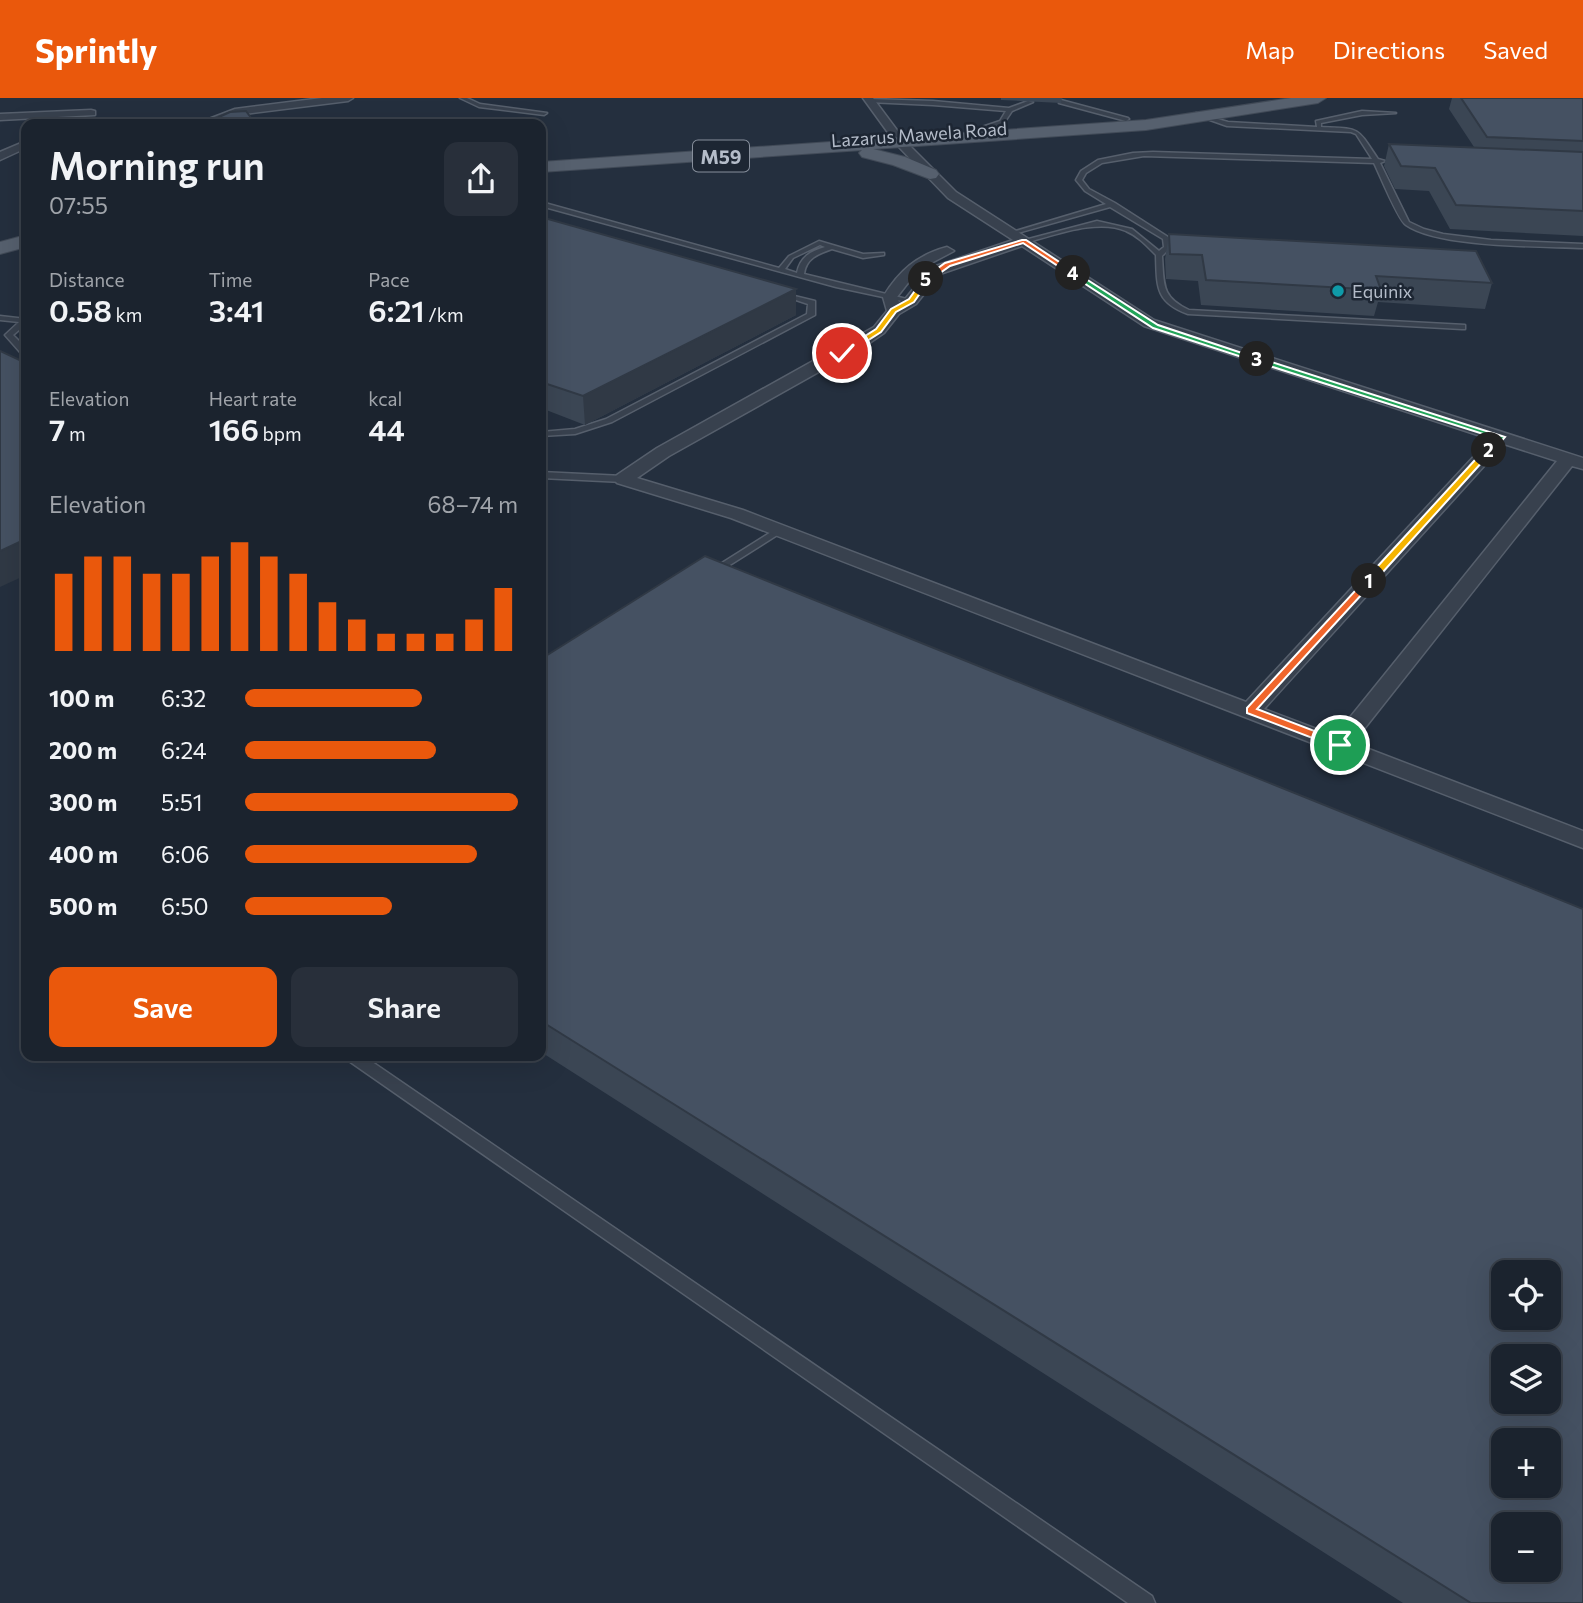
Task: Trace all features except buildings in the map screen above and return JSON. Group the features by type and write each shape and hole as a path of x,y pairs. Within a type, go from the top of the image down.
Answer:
{"main road":[{"name":"Lazarus Mawela Road","path":"546,167 784,151 948,131 978,133 1146,125 1297,98"},
{"name":"Lazarus Mawela Road","path":"978,133 1201,115 1318,98"},
{"path":"886,119 918,128 948,131"},
{"path":"784,151 867,152 927,172 939,149 978,133"},
{"name":"M59","path":"899,139 978,133"},
{"name":"Lazarus Mawela Road","path":"546,161 899,139"},
{"path":"0,250 21,244"}],"street":[{"path":"212,119 235,112 345,98"},
{"path":"869,99 927,172 951,195 1155,326 1576,461 1340,745"},
{"path":"0,117 95,110 78,119"},
{"path":"0,157 21,146"},
{"path":"892,304 911,301 929,277 947,265 1018,237"},
{"path":"623,479 663,452 860,343 878,330 892,304 902,276 925,259 1018,237"},
{"path":"1251,710 1501,437"},
{"path":"623,479 711,505 779,530 1583,840"}],"lane":[{"path":"463,98 479,105 544,113"},
{"path":"869,99 1010,110 1030,102"},
{"path":"1061,102 1126,119"},
{"path":"978,133 1002,122 1010,110"},
{"path":"1320,127 1318,122 1334,117 1393,113"},
{"path":"1201,115 1227,124 1320,127 1358,133 1376,161 1406,223 1413,228 1450,237 1583,246"},
{"path":"1390,162 1153,154 1122,156 1099,163 1081,174 1079,180 1087,190 1166,237 1167,248 1160,255 1161,295 1171,305 1188,312 1462,327"},
{"path":"1018,237 1113,204"},
{"path":"546,205 800,275 892,304"},
{"path":"1018,237 1128,215"},
{"path":"1091,224 1130,228 1160,255"},
{"path":"781,270 802,250 819,243 863,256 882,254"},
{"path":"800,275 800,267 805,260 833,247"},
{"path":"546,434 566,434 586,429 642,404 811,315 811,303 774,292"},
{"path":"0,318 21,321"},
{"path":"21,326 9,335 21,348"},
{"path":"546,475 623,479"},
{"path":"698,581 779,530"},
{"path":"360,1061 1145,1603"}],"place":[{"name":"Equinix","path":"1338,291"}],"route":[{"path":"842,353 878,330 894,311 911,301 935,271 1024,241 1155,326 1501,437 1251,710 1340,745"}]}
